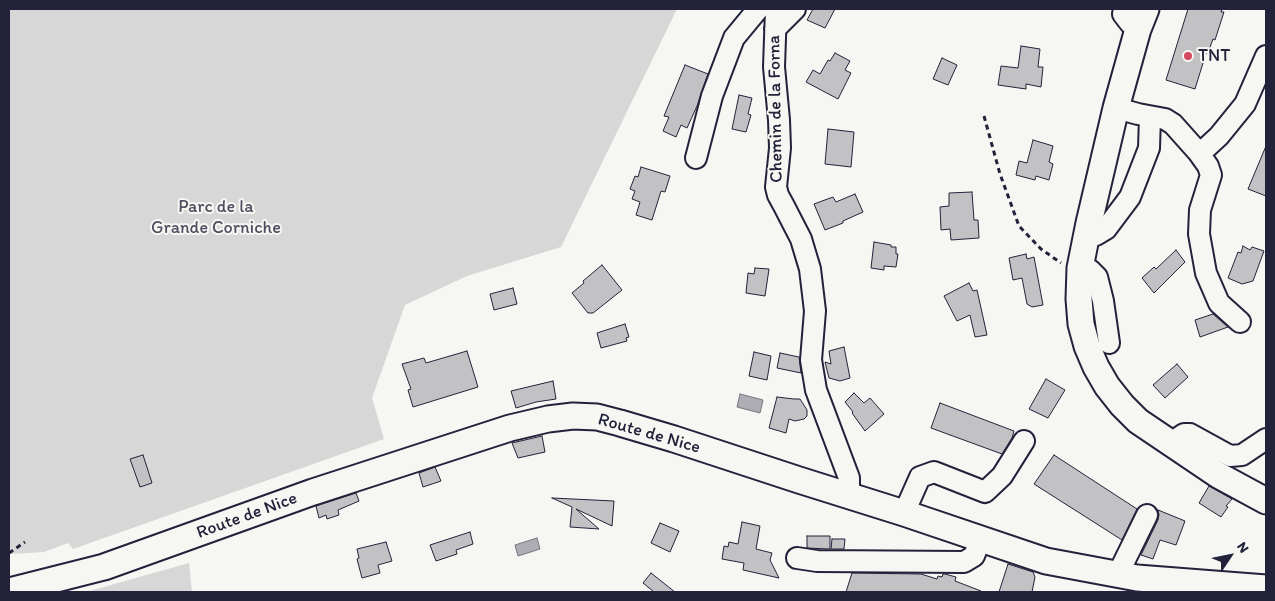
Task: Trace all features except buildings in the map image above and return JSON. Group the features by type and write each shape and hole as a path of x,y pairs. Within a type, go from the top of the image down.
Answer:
{"main road":[{"path":"1142,19 1116,108 1086,236 1080,268 1079,300 1081,324 1087,346 1107,386 1138,421 1218,475 1266,501"},
{"name":"Route de Nice","path":"9,591 104,567 313,492 510,428 548,419 573,416 597,417 620,423 904,513 1046,561 1137,578 1266,588"}],"street":[{"path":"696,158 712,96 734,38 758,9"},
{"name":"Chemin de la Forna","path":"776,9 774,67 780,148 776,187 801,239 810,269 815,311 811,360 813,375 816,390 849,478 846,495"},
{"path":"776,29 795,9"},
{"path":"1124,9 1123,14 1130,23 1142,19"},
{"path":"1198,152 1206,148 1219,136 1245,104 1266,56"},
{"path":"1116,108 1165,119 1173,124 1208,166 1211,175 1200,210 1199,234 1206,274 1219,303 1240,322"},
{"path":"1086,236 1096,236 1106,229 1130,197 1149,148 1150,117"},
{"path":"1080,268 1090,270 1097,277 1103,301 1109,342"},
{"path":"1172,444 1184,434 1190,434 1230,456 1242,456 1266,440"},
{"path":"904,513 920,477 934,472 985,492 1002,476 1024,441"},
{"path":"1118,574 1147,515"},
{"path":"797,558 817,561 964,562 974,556 981,538"}],"path":[{"path":"984,116 1000,174 1019,226 1041,249 1059,262 1080,268"},
{"path":"9,553 25,542"}],"green space":[{"name":"Parc de la Grande Corniche","path":"9,9 677,9 561,247 467,276 405,305 372,398 384,439 73,549 68,543 44,552 9,554"},
{"path":"189,563 192,592 86,592"}],"shaded area":[{"path":"740,394 763,400 760,413 737,407"},
{"path":"537,538 540,549 518,556 515,545"}],"place":[{"name":"TNT","path":"1188,56"}]}
